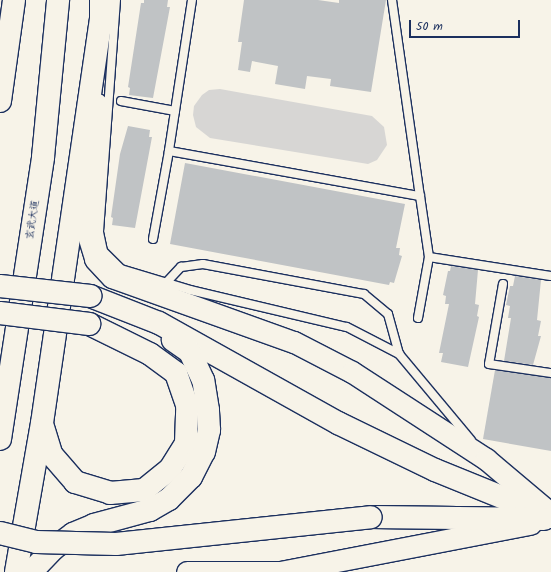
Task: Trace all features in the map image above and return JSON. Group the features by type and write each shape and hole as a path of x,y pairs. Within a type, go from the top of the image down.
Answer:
{"main road":[{"path":"0,101 14,0"},
{"name":"玄武大道","path":"0,439 43,157 58,0"},
{"path":"16,572 42,423 101,8"},
{"path":"0,286 90,296 138,314 159,323 338,423 435,470 551,518"},
{"path":"0,313 89,324 150,354 176,373 187,405 186,443 170,469 144,490 110,493 75,482 51,454 42,423"},
{"path":"31,572 53,549 74,534 94,525 150,510 169,499 191,477 204,452 209,430 203,380 190,352 138,314"},
{"path":"0,533 36,542 116,544 371,517 551,518"}],"street":[{"path":"101,8 95,148 86,232 95,259 112,277 294,342 352,372 486,459 551,518"},
{"path":"187,572 280,572 551,518"}],"lane":[{"path":"116,0 99,232 103,251 121,269 165,284 346,328 399,354 486,459"},
{"path":"153,239 192,0"},
{"path":"392,0 429,257 418,318"},
{"path":"121,101 175,111"},
{"path":"168,151 420,196"},
{"path":"429,257 551,276"},
{"path":"165,284 181,267 203,264 364,294 388,314 399,354"},
{"path":"503,284 489,364 551,373"}],"shaded area":[{"path":"220,89 372,116 384,127 387,145 377,160 368,164 210,138 196,127 193,115 194,106 202,95 209,90"}],"building":[{"path":"144,0 168,0 167,7 170,7 153,98 129,95 130,88 128,87 141,3 144,3"},
{"path":"244,0 318,0 339,3 339,0 386,0 371,92 330,86 331,79 307,76 305,89 275,84 278,66 252,61 250,72 238,70 242,42 238,42"},
{"path":"128,126 150,130 149,137 152,137 135,228 112,225 113,218 111,217 120,154"},
{"path":"185,163 405,204 396,248 400,248 399,255 402,256 394,283 390,282 389,285 170,244"},
{"path":"451,266 478,270 475,304 479,305 477,316 479,317 468,367 441,362 443,353 439,353 449,304 445,304 446,296 443,295 448,271 450,271"},
{"path":"515,276 541,280 537,320 541,321 538,336 541,336 533,365 504,361 511,318 508,318 510,306 506,305 510,286 513,286"},
{"path":"495,370 551,378 551,451 483,439"}]}
